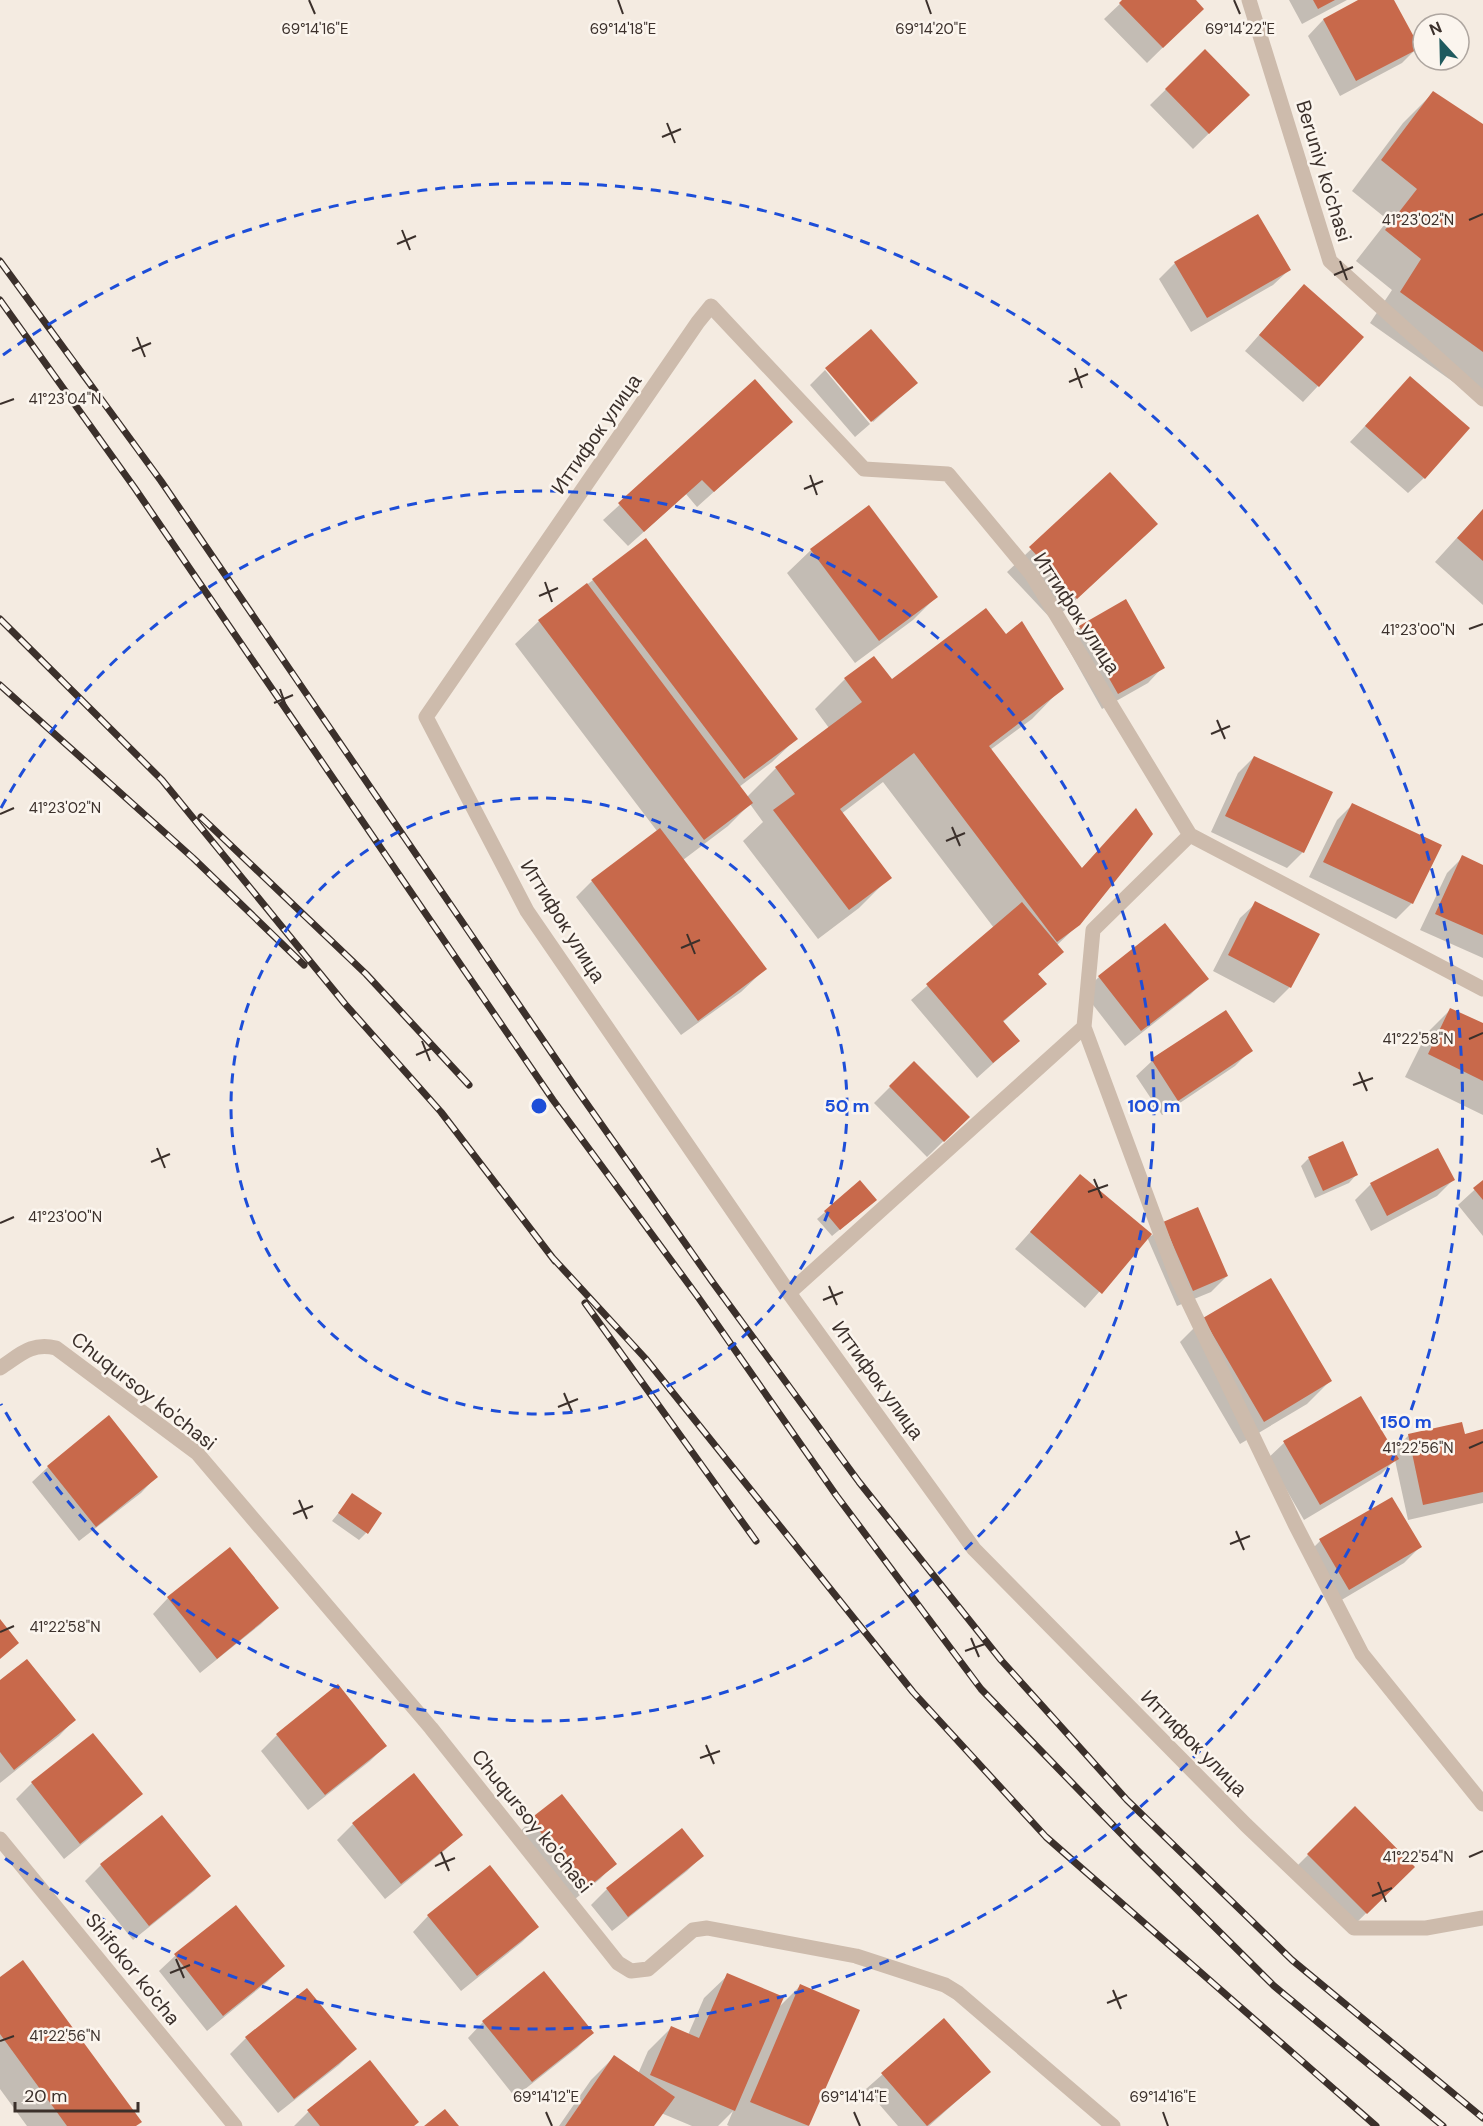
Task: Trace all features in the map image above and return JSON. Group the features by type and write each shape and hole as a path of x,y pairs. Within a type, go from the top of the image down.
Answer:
{"street":[{"name":"Beruniy ko'chasi","path":"1249,0 1330,261 1483,399"},
{"name":"Иттифок улица","path":"1190,835 1032,575 948,474 864,470 711,306 426,717 526,911 789,1293 974,1549 1246,1825 1354,1928 1426,1928 1483,1918"},
{"path":"1483,988 1190,835 1093,930 1084,1027 1178,1278 1295,1524 1362,1654 1483,1804"},
{"path":"789,1293 1084,1027"},
{"name":"Chuqursoy ko'chasi","path":"0,1368 30,1348 43,1345 56,1348 197,1453 431,1728 618,1963 631,1971 648,1969 693,1930 707,1928 856,1956 945,1985 958,1993 1113,2126"},
{"name":"Shifokor ko'cha","path":"0,1839 235,2126"}],"building":[{"path":"1122,0 1196,0 1204,9 1163,48 1119,3"},
{"path":"1313,0 1335,0 1318,9"},
{"path":"1358,0 1394,0 1411,31 1411,53 1356,81 1323,19"},
{"path":"1205,49 1250,95 1209,134 1165,89"},
{"path":"1433,91 1483,124 1483,352 1400,292 1421,259 1385,230 1417,189 1381,160"},
{"path":"1258,214 1291,270 1207,318 1174,262"},
{"path":"1304,284 1364,337 1319,387 1259,335"},
{"path":"871,329 918,383 871,422 825,368"},
{"path":"1410,376 1470,428 1425,479 1365,426"},
{"path":"755,379 793,422 714,492 702,480 644,532 618,503"},
{"path":"1110,472 1158,524 1077,599 1029,547"},
{"path":"869,505 938,597 879,641 810,549"},
{"path":"1483,509 1483,561 1457,538"},
{"path":"646,538 798,739 744,779 592,579"},
{"path":"587,583 753,803 704,840 538,620"},
{"path":"1126,599 1165,668 1118,694 1079,626"},
{"path":"986,608 1006,634 1022,621 1064,689 989,746 1082,868 1136,808 1153,834 1080,925 1057,942 914,753 840,809 892,878 849,910 773,810 795,794 775,767 862,702 844,678 874,656 892,679"},
{"path":"1254,756 1333,792 1304,853 1225,816"},
{"path":"1352,803 1442,845 1413,904 1323,862"},
{"path":"660,828 767,969 698,1021 591,880"},
{"path":"1462,855 1483,865 1483,935 1435,914"},
{"path":"1255,901 1320,934 1291,988 1228,955"},
{"path":"1022,902 1064,952 1038,974 1047,984 1003,1021 1020,1041 993,1063 926,984"},
{"path":"1165,923 1209,979 1141,1031 1098,976"},
{"path":"1450,1008 1483,1023 1483,1081 1428,1054"},
{"path":"1226,1010 1253,1051 1178,1101 1151,1059"},
{"path":"914,1061 970,1117 944,1142 889,1086"},
{"path":"1343,1141 1358,1175 1323,1191 1308,1157"},
{"path":"1438,1148 1455,1180 1387,1216 1370,1183"},
{"path":"1080,1174 1152,1234 1102,1294 1030,1232"},
{"path":"860,1180 877,1200 840,1230 824,1211"},
{"path":"1483,1180 1483,1200 1473,1188"},
{"path":"1198,1207 1228,1276 1193,1291 1163,1222"},
{"path":"1271,1278 1332,1381 1264,1422 1203,1318"},
{"path":"1361,1396 1399,1459 1320,1505 1283,1441"},
{"path":"109,1415 158,1477 96,1527 47,1466"},
{"path":"1462,1422 1465,1434 1483,1429 1483,1492 1423,1505 1408,1434"},
{"path":"352,1493 382,1513 368,1534 338,1513"},
{"path":"1392,1497 1422,1547 1349,1590 1319,1539"},
{"path":"230,1547 279,1608 217,1659 167,1597"},
{"path":"0,1619 19,1643 0,1659"},
{"path":"27,1659 76,1720 14,1770 0,1752 0,1680"},
{"path":"338,1684 387,1746 325,1795 276,1734"},
{"path":"93,1733 143,1794 80,1844 31,1782"},
{"path":"414,1773 463,1835 401,1884 352,1823"},
{"path":"562,1794 617,1864 586,1889 530,1819"},
{"path":"1355,1806 1415,1867 1367,1914 1307,1854"},
{"path":"162,1815 211,1876 149,1926 100,1864"},
{"path":"682,1828 704,1856 628,1917 606,1888"},
{"path":"490,1865 539,1927 477,1976 427,1915"},
{"path":"236,1905 285,1966 223,2016 174,1954"},
{"path":"23,1960 142,2122 136,2126 67,2126 0,2034 0,1977"},
{"path":"544,1971 594,2033 532,2082 482,2021"},
{"path":"727,1973 784,1997 735,2111 650,2075 671,2026 699,2038"},
{"path":"800,1984 860,2010 809,2126 750,2102"},
{"path":"307,1988 357,2049 294,2099 245,2037"},
{"path":"944,2018 991,2072 927,2126 881,2073"},
{"path":"614,2055 675,2097 654,2126 565,2126"},
{"path":"370,2060 419,2122 414,2126 320,2126 307,2110"},
{"path":"445,2109 459,2126 424,2126"}],"railway":[{"path":"0,261 161,481 575,1087 711,1280 859,1482 1001,1660 1127,1800 1292,1960 1483,2118"},
{"path":"0,300 134,487 553,1100 698,1297 836,1495 981,1689 1137,1850 1274,1986 1443,2126"},
{"path":"0,619 162,780 345,1004 441,1112 555,1261"},
{"path":"0,685 193,858 304,965"},
{"path":"201,817 366,974 469,1085"},
{"path":"551,1256 645,1358 913,1692 1046,1837 1376,2126"},
{"path":"585,1303 756,1541"}]}
